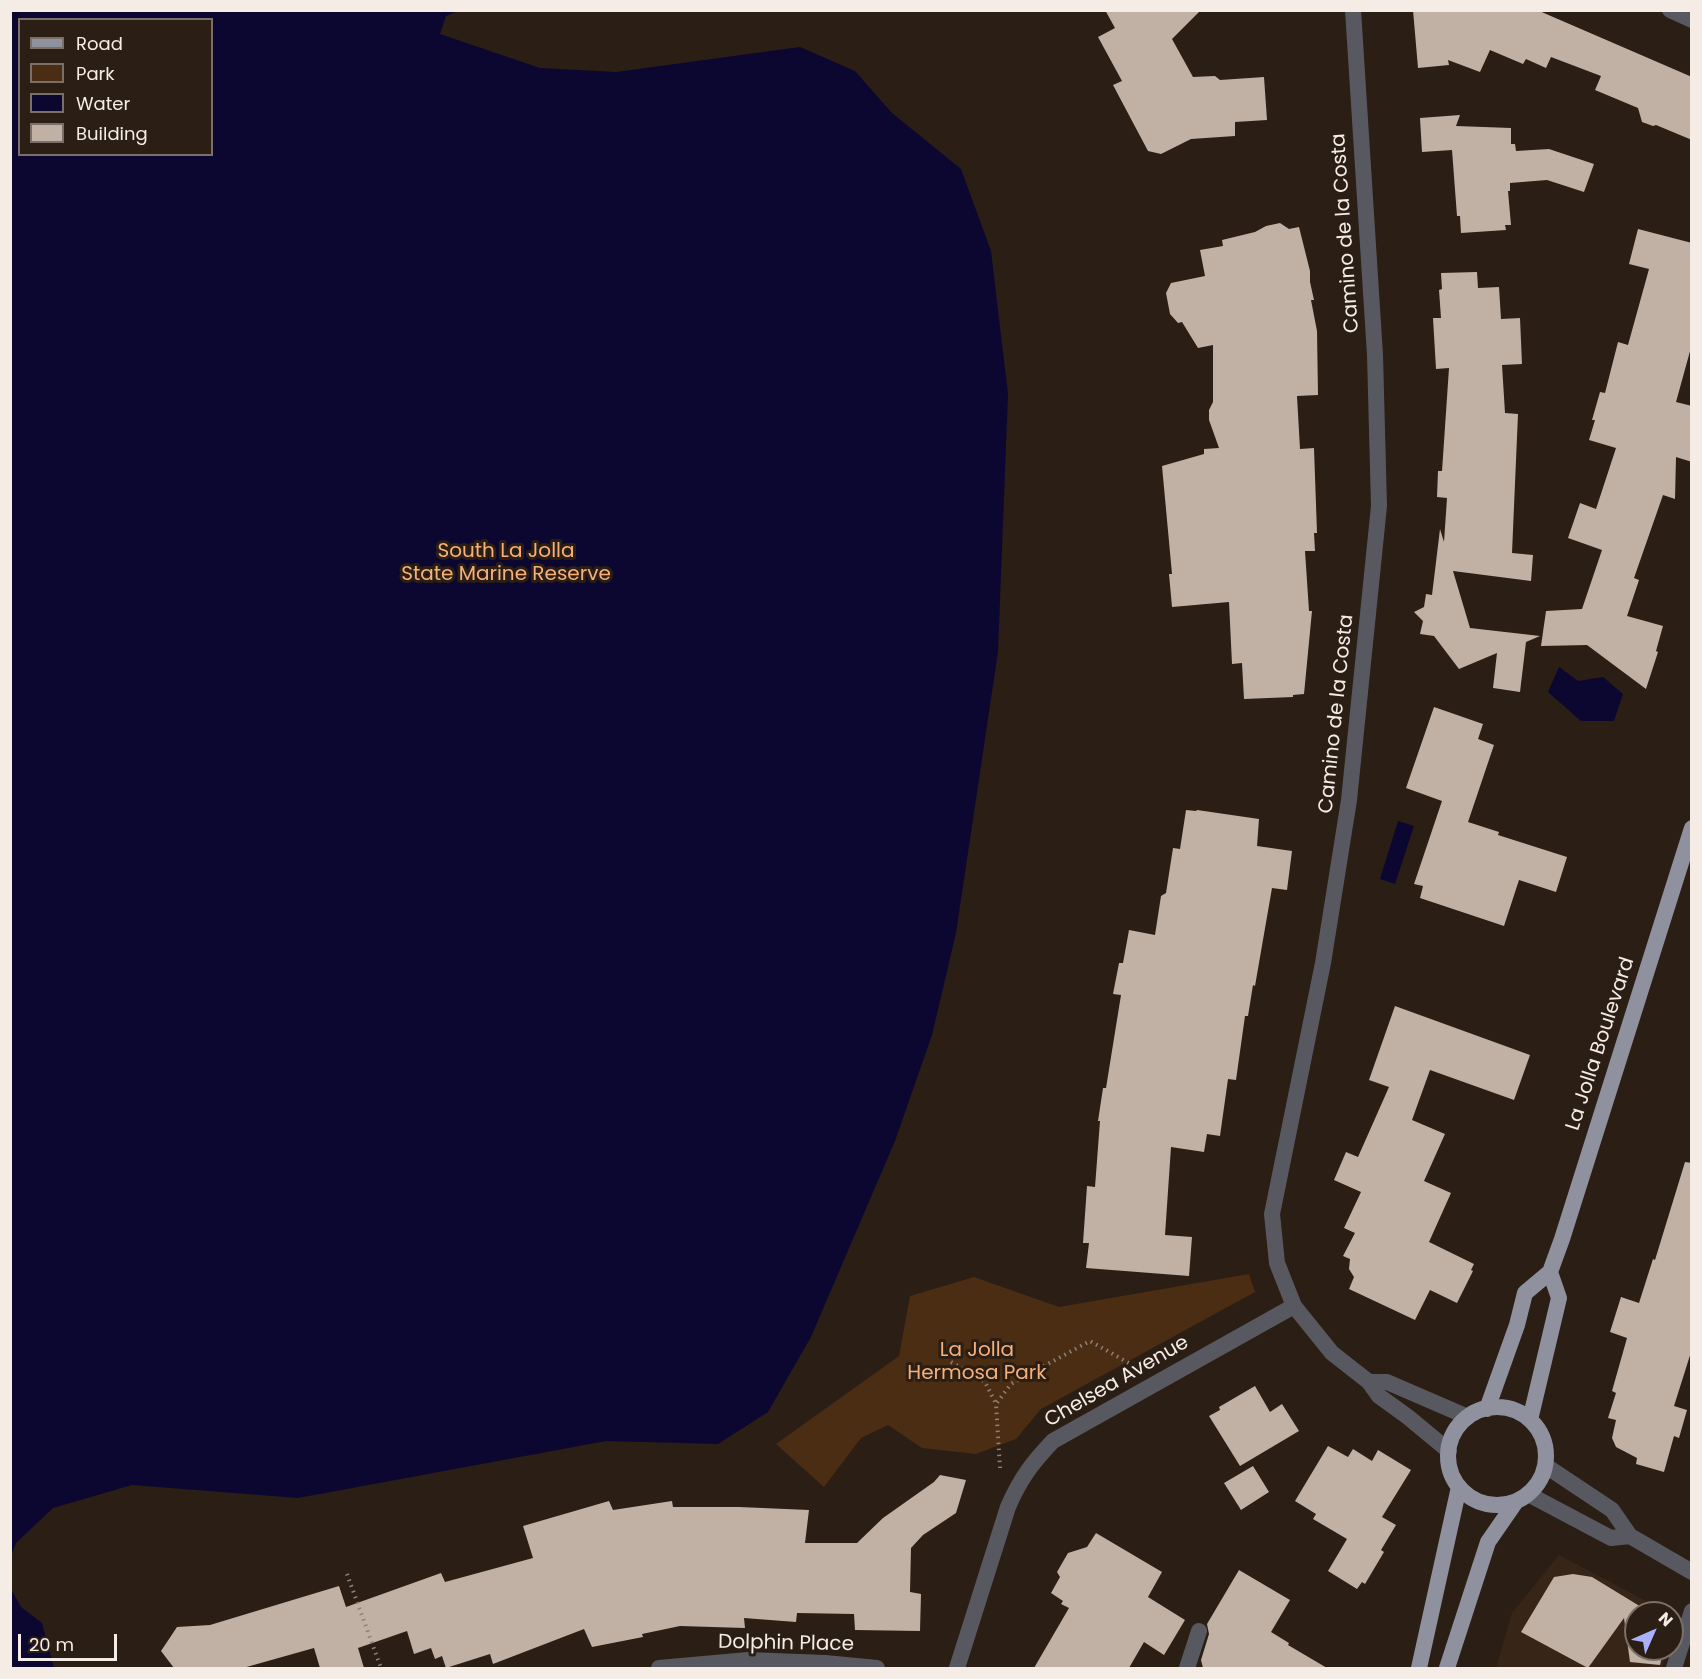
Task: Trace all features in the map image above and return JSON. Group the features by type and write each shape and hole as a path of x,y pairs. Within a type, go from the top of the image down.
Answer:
{"main road":[{"name":"La Jolla Boulevard","path":"1550,1272 1692,828"},
{"path":"1486,1408 1517,1325 1525,1293 1550,1272 1559,1298 1530,1420"},
{"path":"1447,1668 1488,1542 1522,1499 1540,1482 1546,1466 1546,1449 1541,1433 1530,1420 1516,1411 1500,1407 1486,1408 1468,1417 1456,1429 1450,1443 1448,1459 1451,1474 1459,1487 1471,1498 1485,1504 1500,1505 1522,1499"},
{"path":"1419,1668 1459,1487"}],"street":[{"name":"Camino de la Costa","path":"1353,10 1375,355 1379,506 1349,800 1323,963 1272,1214 1277,1263 1294,1306 1332,1353 1369,1382 1379,1396 1449,1451"},
{"path":"1670,10 1692,20"},
{"name":"Chelsea Avenue","path":"957,1668 1008,1507 1018,1484 1032,1463 1053,1441 1294,1306"},
{"name":"Camino de la Costa","path":"1369,1382 1387,1382 1468,1417"},
{"path":"1546,1466 1612,1510 1630,1536 1692,1572"},
{"path":"1522,1499 1611,1538 1630,1536"},
{"path":"1674,1668 1692,1611"},
{"path":"1187,1668 1199,1631"},
{"name":"Dolphin Place","path":"659,1668 748,1660 877,1668"}],"path":[{"path":"996,1404 1011,1384 1090,1341 1134,1366"},
{"path":"951,1362 985,1382 996,1404 1000,1468"},
{"path":"347,1574 381,1668"}],"shaded area":[{"path":"1559,1555 1646,1601 1624,1601 1624,1661 1664,1661 1662,1668 1496,1668 1512,1613"}],"green space":[{"name":"La Jolla Hermosa Park","path":"1249,1274 1255,1292 1041,1409 1016,1439 976,1454 922,1448 888,1425 861,1438 824,1487 776,1444 899,1356 910,1296 974,1277 1059,1307"}],"water":[{"name":"South La Jolla State Marine Reserve","path":"11,10 458,11 446,16 440,34 540,68 616,72 800,47 855,71 892,113 961,169 991,251 1008,394 998,652 956,933 932,1035 895,1141 811,1337 768,1412 718,1444 606,1441 298,1498 132,1485 53,1508 16,1543 11,1556"},
{"path":"1559,667 1578,681 1603,677 1623,694 1614,721 1581,721 1548,692"},
{"path":"1398,821 1414,826 1395,884 1380,879"},
{"path":"10,1587 21,1607 42,1623 54,1668 11,1668"}],"building":[{"path":"1105,10 1201,10 1172,39 1193,77 1215,76 1220,80 1264,77 1267,120 1235,122 1235,136 1191,139 1161,154 1148,151 1113,85 1122,81 1098,37 1115,28"},
{"path":"1413,10 1537,10 1692,77 1692,140 1656,125 1642,122 1638,108 1595,90 1601,76 1551,57 1546,68 1526,59 1523,64 1490,50 1480,72 1448,60 1449,65 1418,68"},
{"path":"1460,115 1456,126 1511,128 1511,144 1515,144 1516,151 1549,149 1594,164 1584,192 1547,180 1510,183 1510,191 1508,191 1511,225 1505,225 1506,230 1461,233 1460,216 1457,216 1452,150 1422,152 1420,118"},
{"path":"1280,223 1289,229 1299,227 1310,271 1314,300 1311,300 1317,331 1318,395 1297,396 1300,449 1314,448 1317,533 1314,533 1315,551 1305,551 1309,611 1312,611 1304,694 1293,695 1293,697 1244,699 1242,663 1232,664 1229,602 1172,607 1169,574 1172,574 1162,466 1204,454 1204,449 1219,448 1209,420 1209,410 1213,402 1213,345 1198,348 1182,322 1178,323 1170,314 1166,293 1171,283 1205,276 1200,250 1223,246 1222,240"},
{"path":"1638,229 1692,243 1692,344 1676,402 1692,406 1692,462 1676,457 1675,499 1663,495 1634,578 1639,580 1627,616 1663,626 1656,651 1658,652 1646,689 1587,645 1541,646 1546,611 1582,609 1602,550 1568,538 1580,503 1596,509 1616,448 1589,440 1600,392 1605,393 1618,342 1628,345 1649,269 1629,264"},
{"path":"1477,272 1478,288 1499,287 1501,319 1520,318 1522,364 1502,365 1505,413 1518,414 1512,553 1533,555 1531,581 1453,571 1470,628 1540,636 1526,642 1520,692 1493,688 1497,653 1459,669 1434,636 1420,634 1423,621 1414,612 1424,607 1426,594 1432,595 1440,529 1444,542 1447,498 1437,497 1438,471 1442,471 1449,368 1436,369 1433,318 1441,318 1439,290 1442,289 1441,273"},
{"path":"1434,707 1483,724 1478,739 1494,745 1468,822 1499,832 1498,835 1567,857 1556,892 1519,880 1504,926 1420,898 1423,886 1414,884 1442,801 1406,788"},
{"path":"1186,810 1259,819 1257,846 1292,851 1287,890 1272,888 1255,986 1253,985 1248,1016 1245,1016 1236,1080 1228,1079 1220,1136 1207,1134 1204,1152 1171,1147 1165,1235 1192,1237 1189,1276 1086,1268 1089,1243 1083,1243 1087,1186 1095,1187 1100,1121 1098,1121 1103,1088 1106,1088 1121,995 1113,994 1119,963 1123,963 1129,930 1155,935 1161,896 1166,893 1173,848 1180,849"},
{"path":"1395,1006 1530,1055 1514,1100 1430,1070 1412,1120 1445,1134 1424,1181 1451,1193 1429,1242 1474,1264 1471,1270 1473,1271 1457,1303 1430,1290 1415,1320 1349,1289 1354,1277 1349,1269 1350,1259 1343,1256 1355,1233 1344,1228 1361,1192 1334,1180 1346,1152 1358,1157 1389,1087 1369,1080"},
{"path":"1685,1162 1692,1163 1692,1349 1674,1406 1687,1410 1679,1438 1674,1436 1664,1472 1636,1464 1637,1458 1616,1447 1612,1438 1616,1420 1608,1418 1616,1393 1612,1391 1627,1338 1610,1332 1621,1297 1639,1303 1653,1259 1655,1260"},
{"path":"1255,1386 1270,1412 1282,1404 1299,1431 1240,1466 1209,1416 1220,1410 1219,1407"},
{"path":"1328,1446 1348,1457 1353,1449 1372,1461 1378,1450 1411,1470 1382,1517 1396,1525 1381,1550 1384,1552 1365,1584 1362,1582 1357,1589 1328,1571 1347,1539 1313,1519 1316,1514 1295,1501"},
{"path":"1253,1466 1269,1492 1241,1510 1224,1483"},
{"path":"940,1475 966,1480 956,1513 923,1535 911,1548 910,1592 921,1594 920,1631 855,1630 854,1614 797,1613 796,1622 744,1618 745,1628 680,1626 642,1634 643,1637 592,1647 584,1629 493,1664 490,1654 446,1668 442,1656 435,1659 431,1648 414,1654 407,1631 358,1648 364,1668 320,1668 314,1648 243,1668 174,1668 161,1651 177,1627 210,1625 339,1586 346,1607 441,1573 445,1582 533,1558 523,1526 609,1501 613,1510 672,1501 673,1507 809,1510 805,1543 857,1543 883,1518 934,1482"},
{"path":"1096,1533 1162,1572 1148,1597 1185,1620 1164,1655 1144,1642 1129,1668 1034,1668 1069,1608 1061,1604 1063,1601 1051,1593 1060,1577 1057,1572 1068,1553 1087,1547"},
{"path":"1239,1570 1290,1600 1271,1632 1327,1668 1203,1668 1201,1660 1209,1634 1207,1624"},
{"path":"1573,1574 1592,1577 1631,1601 1624,1601 1624,1618 1588,1668 1521,1632 1554,1577"},
{"path":"1630,1661 1661,1661 1660,1665"}]}
